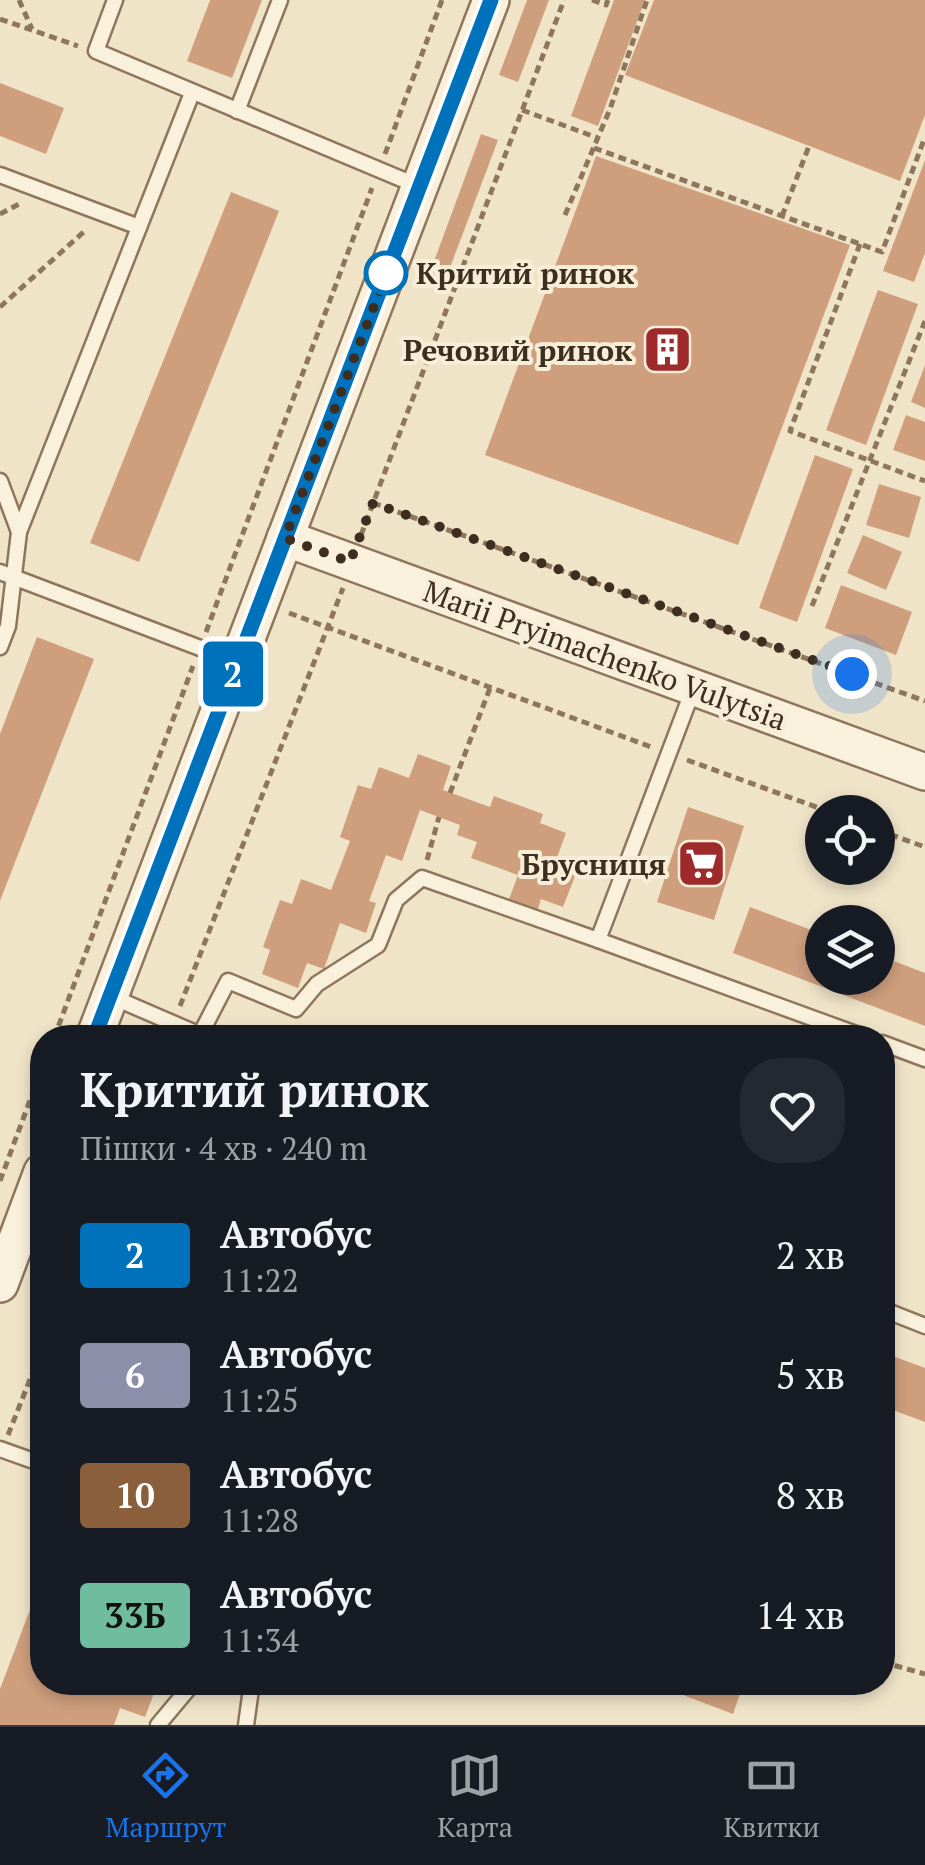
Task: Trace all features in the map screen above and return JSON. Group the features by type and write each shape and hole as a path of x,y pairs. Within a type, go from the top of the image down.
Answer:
{"street":[{"path":"99,1025 491,0"},
{"name":"Marii Pryimachenko Vulytsia","path":"285,538 925,772"},
{"path":"0,1284 30,1204"}],"lane":[{"path":"115,0 96,52 420,186"},
{"path":"237,111 280,0"},
{"path":"0,647 8,626 7,575 19,532 192,93"},
{"path":"0,175 139,227"},
{"path":"0,481 19,532"},
{"path":"7,575 238,663"},
{"path":"598,940 694,687"},
{"path":"207,1025 228,981 296,1009 317,984 378,946 396,900 422,878 830,1025"},
{"path":"110,996 181,1025"},
{"path":"895,1048 925,1059"},
{"path":"895,1315 925,1326"},
{"path":"1,1450 30,1460"},
{"path":"158,1725 183,1695"},
{"path":"246,1725 250,1695"}],"path":[{"path":"19,0 32,30"},
{"path":"59,1025 442,0"},
{"path":"174,1021 330,629 350,562 564,0"},
{"path":"592,0 606,6 608,0"},
{"path":"565,215 598,138 647,0"},
{"path":"0,19 96,52"},
{"path":"522,110 598,138"},
{"path":"594,148 882,252 925,137"},
{"path":"782,216 808,146"},
{"path":"0,308 103,214"},
{"path":"860,244 790,431 925,481"},
{"path":"812,606 925,320"},
{"path":"373,503 925,701"},
{"path":"330,629 805,803"},
{"path":"450,792 490,688"},
{"path":"422,878 439,817"},
{"path":"895,837 925,848"},
{"path":"0,1181 30,1100"},
{"path":"1,1450 30,1379"},
{"path":"895,1666 925,1674"}],"building":[{"path":"210,0 262,0 232,78 187,61"},
{"path":"527,0 549,0 518,82 499,75"},
{"path":"614,0 645,0 598,126 571,116"},
{"path":"654,0 925,0 925,115 900,181 625,75"},
{"path":"0,83 64,108 46,154 0,136"},
{"path":"481,134 498,140 445,281 429,275"},
{"name":"Речовий ринок","path":"596,156 850,245 738,545 485,455"},
{"path":"925,160 925,253 914,282 883,271"},
{"path":"231,192 279,211 139,562 90,543"},
{"path":"878,290 918,304 866,445 826,430"},
{"path":"925,365 925,408 911,402"},
{"path":"906,415 925,422 925,461 893,450"},
{"path":"815,455 853,469 797,622 759,608"},
{"path":"879,484 921,497 909,538 866,525"},
{"path":"863,535 902,552 886,590 847,573"},
{"path":"841,585 912,612 896,655 825,628"},
{"path":"37,637 94,659 0,901 0,734"},
{"path":"418,754 451,766 443,790 490,807 494,796 543,814 540,823 566,833 555,863 577,871 563,907 541,899 537,912 508,902 518,875 471,858 477,842 457,835 460,825 420,810 402,861 386,855 369,901 376,903 366,933 340,923 324,969 307,963 298,988 262,974 270,950 263,947 280,900 292,904 301,879 331,890 350,841 340,837 358,785 371,789 379,767 409,778"},
{"name":"Брусниця","path":"688,807 744,826 714,920 657,902"},
{"path":"750,907 805,928 805,980 733,953"},
{"path":"895,962 925,973 925,1026 843,995 895,995"},
{"path":"895,1357 925,1368 925,1422 895,1411"},
{"path":"30,1610 30,1695 153,1695 145,1717 120,1708 114,1725 0,1725 0,1689"},
{"path":"683,1695 740,1695 733,1714"}],"bus line":[{"name":"2","path":"99,1025 491,0"}],"place":[{"name":"Критий ринок","path":"386,273"},
{"name":"Речовий ринок","path":"667,350"},
{"name":"Брусниця","path":"701,864"}],"route":[{"path":"386,273 393,257 285,538 350,562 373,503 852,674"}]}
